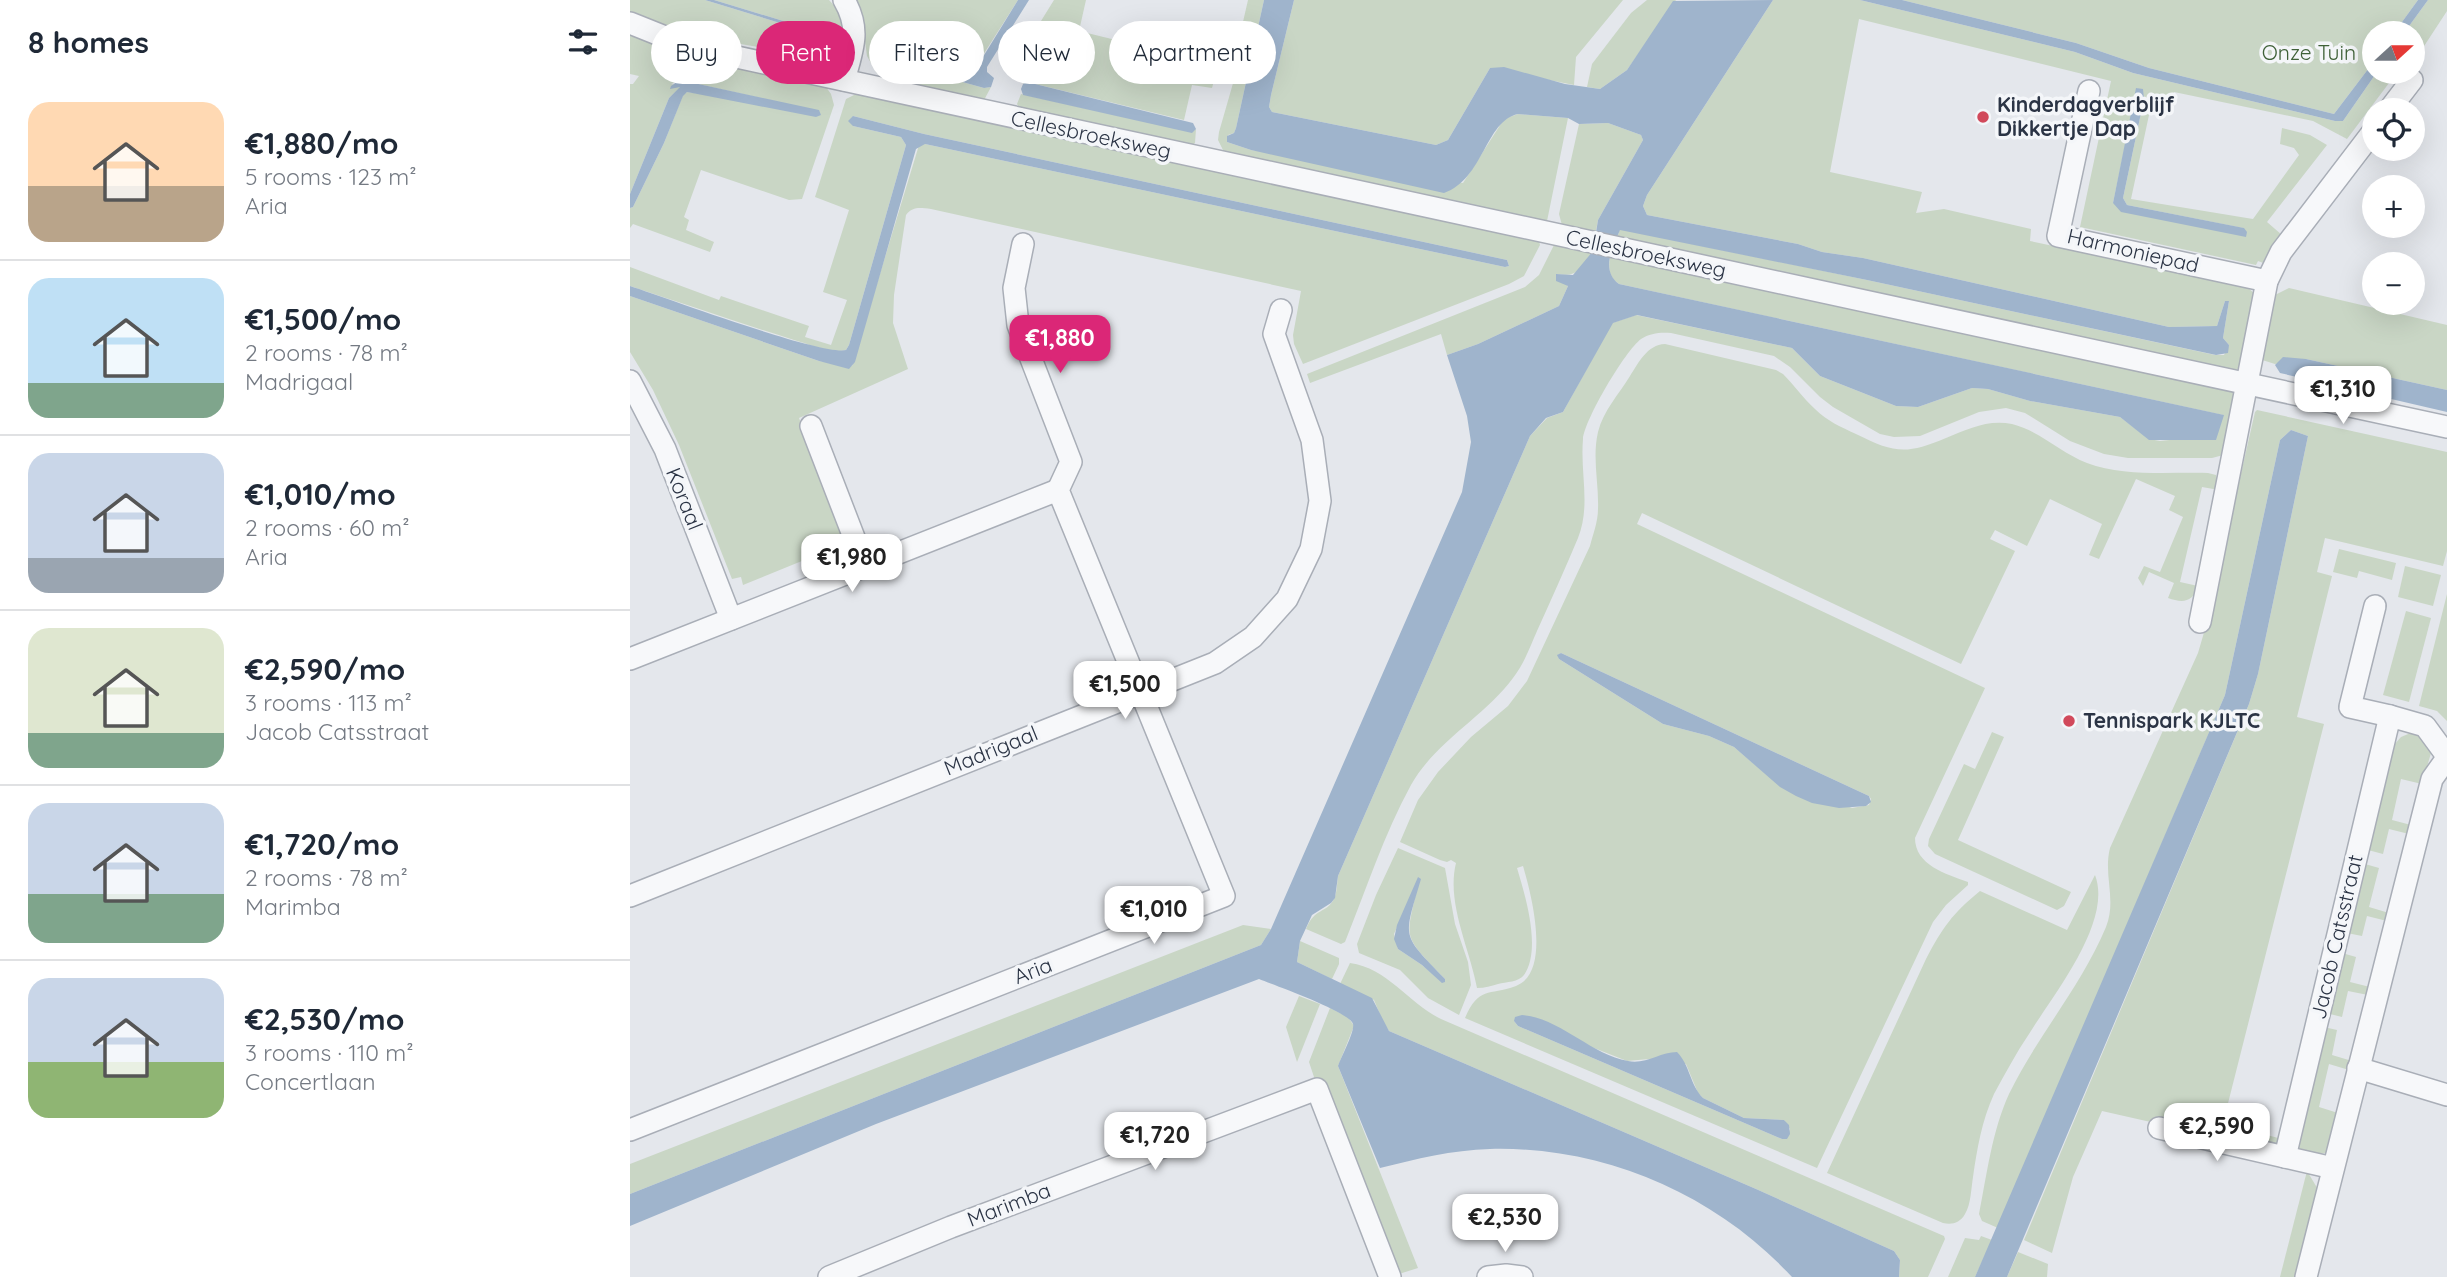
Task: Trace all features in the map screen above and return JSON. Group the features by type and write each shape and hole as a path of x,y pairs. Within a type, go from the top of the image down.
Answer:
{"street":[{"path":"844,0 853,21"},
{"name":"Cellesbroeksweg","path":"630,23 709,51 756,61"},
{"name":"Cellesbroeksweg","path":"855,82 2447,428"},
{"path":"2398,98 2409,84"},
{"name":"Harmoniepad","path":"2090,91 2058,236 2267,281"},
{"path":"2200,622 2267,281 2281,252 2362,146"},
{"path":"630,659 1058,490 1071,462 1018,325 1014,288 1023,244"},
{"name":"Madrigaal","path":"630,896 1215,663 1253,637 1287,599 1311,549 1320,501 1312,440 1274,334 1281,310"},
{"name":"Koraal","path":"630,381 664,449 731,619"},
{"path":"811,426 865,566"},
{"name":"Aria","path":"630,1130 1224,896 1058,490"},
{"path":"2306,1277 2432,779 2447,757 2425,726 2350,706 2375,606"},
{"name":"Jacob Catsstraat","path":"2285,1157 2390,716"},
{"path":"2358,1068 2447,1095"},
{"name":"Marimba","path":"829,1277 951,1227 1317,1089 1390,1277"},
{"path":"2159,1128 2333,1168"},
{"path":"1488,1277 1522,1277"}],"green space":[{"path":"630,0 705,0 774,21 756,21 756,47 742,44 742,21 655,21 630,13"},
{"path":"714,0 829,0 841,13 843,21 783,21"},
{"path":"854,0 1018,0 1005,21 998,21 998,31 984,53 984,21 869,21 869,60 861,12"},
{"path":"1054,0 1086,0 1081,21 1041,21"},
{"path":"1248,0 1264,0 1259,21 1243,21"},
{"path":"1294,0 1623,0 1576,57 1574,85 1490,68 1448,140 1436,145 1272,112 1269,107"},
{"path":"1647,0 1676,0 1627,70 1600,89 1587,87 1592,64 1631,13"},
{"path":"1773,0 1860,0 2075,52 2133,73 2335,121 2343,121 2369,84 2388,84 2378,98 2362,98 2362,119 2347,139 2313,121 2174,92 2171,105 2152,101 2131,199 2253,219 2299,155 2294,148 2280,144 2282,128 2310,135 2327,145 2267,222 2282,235 2266,264 2258,261 2256,265 2080,227 2111,81 1859,19 1830,172 1922,192 1916,213 1944,209 2031,229 2030,241 2247,287 2255,294 2241,367 2233,371 1616,240 1620,229 2215,355 2224,355 2229,345 2223,338 2229,301 2225,301 2217,326 2169,327 1863,258 1822,252 1798,244 1647,215 1643,206 1647,195","holes":["2137,88 2144,99 2123,198 2127,205 2243,228 2247,233 2113,203"]},
{"name":"Onze Tuin","path":"1902,0 2418,0 2403,21 2362,21 2362,77 2334,114 2149,68 2076,43"},
{"path":"2428,0 2447,0 2447,11 2426,43 2426,21 2413,21"},
{"path":"630,31 651,37 651,84 682,86 669,98 630,194 630,84 639,76 630,74"},
{"path":"1095,35 1109,38 1109,84 1213,84 1212,88 1192,85 1184,120 1035,84 1095,84"},
{"path":"742,63 756,67 756,84 816,84 826,87 834,105 802,199 789,200 701,170 684,217 689,220 686,230 714,242 710,252 633,224 630,228 630,208 633,207 664,143 683,95 687,92 819,111 698,84 742,84"},
{"path":"909,84 970,84 991,87 983,102"},
{"path":"1233,84 1246,84 1236,128 1234,133 1228,135 1227,142 1251,150 1463,183 1504,119 1518,114 1568,118 1546,226 1224,152 1218,140"},
{"path":"856,94 1539,241 1540,245 1524,276 1509,284 1303,364 1293,335 1301,291 931,209 914,209 906,215 894,295 893,323 908,369 799,418 846,543 743,585 741,577 732,579 679,445 653,390 630,352 630,296 819,361 852,366 919,145 925,144 1509,266 1507,260 924,134 853,116 853,126 901,137 906,145 846,350 820,348 630,286 630,267 719,300 721,296 809,326 805,337 831,345 847,300 823,292 849,210 815,197 846,99"},
{"path":"1021,94 1192,132 1196,129 1195,143 1189,147 1020,109 1017,104"},
{"path":"1608,123 1641,135 1643,140 1598,220 1595,236 1563,229 1559,214 1579,124"},
{"path":"1555,243 1594,250 1575,273 1557,274 1568,286 1559,306 1478,344 1447,355 1441,334 1310,383 1307,374 1525,287 1539,275"},
{"path":"1610,254 2233,388 2238,403 2227,454 2212,458 2128,458 2104,454 2070,441 2025,413 2006,408 1979,412 1920,436 1894,437 1880,434 1833,407 1790,367 1774,356 1671,333 1656,333 1644,337 1616,371 1585,429 1582,452 1585,501 1582,526 1524,661 1501,692 1433,756 1411,785 1384,842 1345,942 1341,944 1306,929 1309,922 1334,899 1338,876 1530,436 1547,418 1563,412 1612,323 1636,315 1792,348 1820,376 1896,406 1918,407 1972,388 1988,389 2030,401 2120,417 2149,439 2160,441 2179,439 2223,415 1619,284 1611,274"},
{"path":"2289,288 2362,305 2362,315 2404,315 2447,325 2447,390 2306,359 2275,364 2259,359 2273,296"},
{"path":"1665,344 1776,370 1824,417 1891,448 1910,449 1978,426 2012,424 2032,432 2087,463 2131,472 2208,473 2216,475 2219,490 2202,487 2180,582 2198,586 2193,596 2186,600 2168,598 2174,583 2149,572 2143,586 2138,578 2144,566 2160,572 2183,517 2169,510 2175,496 2136,479 2099,559 2089,555 2102,524 2050,499 2027,546 1995,530 1990,539 2015,551 1961,664 1642,513 1637,524 1985,688 1915,838 1916,847 1926,862 1942,872 1968,882 1968,885 1946,905 1933,922 1817,1168 1465,1018 1480,996 1516,986 1527,978 1533,965 1536,931 1523,866 1517,868 1532,937 1529,964 1519,979 1477,988 1456,910 1456,863 1440,860 1400,842 1418,800 1438,772 1471,737 1508,706 1527,681 1590,546 1598,514 1596,451 1600,424 1640,360 1653,347","holes":["1561,653 1869,796 1869,805 1852,808 1767,775 1734,747 1709,736 1663,724 1559,659 1558,655","1514,1021 1627,1061 1649,1059 1686,1064 1698,1093 1703,1098 1744,1118 1784,1120 1790,1129 1786,1138 1782,1139 1518,1026"]},
{"path":"2257,410 2447,452 2447,551 2443,566 2325,538 2317,572 2332,576 2297,717 2324,724 2222,1127 2262,1138 2263,1134 2282,1139 2280,1145 2102,1111 2073,1177 2052,1253 2024,1240 2249,704 2258,674 2308,436 2291,430 2280,440 2225,695 1998,1228 1982,1221 1979,1214 1994,1138 2003,1108 2020,1073 2084,970 2106,927 2110,907 2110,848 2198,653"},
{"path":"2339,549 2396,563 2392,580 2359,571 2357,578 2333,572"},
{"path":"2405,566 2441,575 2433,606 2398,597"},
{"path":"2447,594 2447,721 2437,711 2419,706"},
{"path":"2406,611 2431,618 2409,702 2383,695"},
{"path":"1992,732 2004,737 1958,840 2071,892 2064,906 2057,910 1935,854 1928,846 1964,764 1975,769"},
{"path":"2420,732 2431,748 2431,753 2422,784 2401,779 2392,820 2411,825 2409,834 2389,829 2383,854 2368,850 2394,745 2401,737"},
{"path":"1398,848 1445,868 1455,924 1468,962 1471,985 1459,1015 1428,998 1400,970 1359,953 1357,944","holes":["1419,877 1410,933 1419,951 1445,979 1442,982 1398,949 1394,934"]},
{"path":"2365,864 2379,868 2369,907 2389,913 2387,921 2367,916 2362,936 2347,933"},
{"path":"2095,875 2098,894 2096,914 2078,958 2015,1056 1990,1104 1978,1145 1970,1201 1963,1217 1956,1223 1943,1223 1827,1173 1926,959 1955,914 1980,891 2067,930"},
{"path":"1243,925 1271,929 1261,945 630,1194 630,1164"},
{"path":"1300,941 1339,958 1332,979 1297,962"},
{"path":"2342,953 2356,957 2350,982 2370,987 2368,995 2348,991 2342,1017 2326,1013"},
{"path":"1350,963 1376,972 1441,1019 1944,1236 1928,1277 1899,1277 1900,1260 1894,1251 1389,1031 1374,1000 1340,984"},
{"path":"1299,996 1320,1004 1297,1062 1286,1027"},
{"path":"1330,1008 1348,1017 1354,1026 1338,1066 1418,1268 1399,1274 1309,1062"},
{"path":"2324,1027 2337,1030 2332,1055 2352,1061 2349,1070 2329,1064 2319,1107 2338,1113 2328,1153 2303,1154 2298,1150 2296,1141"},
{"path":"2307,1171 2319,1191 2297,1277 2280,1277"},
{"path":"1981,1236 1992,1240 1975,1277 1948,1277 1965,1238 1979,1240"},
{"path":"2018,1252 2048,1264 2047,1277 2007,1277"}],"water":[{"path":"705,0 714,0 783,21 774,21"},
{"path":"1018,0 1029,0 1016,21 1005,21"},
{"path":"1264,0 1294,0 1276,74 1276,21 1259,21"},
{"path":"1773,0 1647,195 1643,206 1647,215 1798,244 1822,252 1863,258 2169,327 2217,326 2225,301 2229,301 2223,338 2229,345 2228,353 2216,355 1620,230 1609,265 1613,278 1619,284 2224,415 2216,440 2149,440 2120,417 2030,401 1988,389 1972,388 1918,407 1896,406 1820,376 1792,348 1637,315 1613,323 1563,412 1546,418 1530,436 1338,876 1335,898 1312,915 1300,941 1297,962 1372,998 1389,1031 1894,1251 1900,1260 1899,1277 1792,1277 1762,1248 1693,1199 1615,1166 1574,1156 1533,1150 1490,1149 1462,1151 1380,1168 1338,1066 1353,1024 1326,1006 1259,979 876,1124 630,1226 630,1194 1261,945 1271,929 1462,492 1471,442 1467,416 1447,355 1478,344 1559,306 1568,286 1556,281 1556,274 1573,275 1593,251 1598,220 1643,140 1641,135 1608,123 1579,124 1568,118 1518,114 1498,127 1468,176 1444,193 1251,150 1227,142 1227,136 1234,133 1246,84 1274,84 1269,107 1272,112 1436,145 1448,140 1490,68 1504,67 1565,84 1600,89 1627,70 1673,1"},
{"path":"1860,0 1902,0 2076,43 2149,68 2334,114 2362,77 2362,84 2369,84 2343,121 2335,121 2133,73 2075,52"},
{"path":"2418,0 2428,0 2413,21 2403,21"},
{"path":"998,32 998,49 987,67 987,72 994,78 991,87 984,88 970,84 984,84 984,55"},
{"path":"699,84 819,110 821,115 816,117 687,92 633,207 630,208 630,194 669,98 680,87 670,89 671,86"},
{"path":"1023,84 1035,84 1193,123 1196,129 1192,133 1023,95"},
{"path":"2136,88 2143,89 2144,99 2123,198 2127,205 2244,228 2246,237 2121,212 2113,203"},
{"path":"853,116 924,134 1507,260 1509,266 925,144 916,149 855,362 849,369 630,296 630,286 776,335 807,344 846,350 906,145 901,137 853,126 848,121"},
{"path":"2283,357 2306,359 2447,390 2447,412 2280,373 2275,365"},
{"path":"2291,430 2308,436 2258,674 2249,704 2007,1277 1975,1277 2225,695 2280,440"},
{"path":"1561,653 1869,796 1871,802 1866,806 1839,808 1812,803 1796,796 1780,787 1734,747 1709,736 1663,724 1559,659 1557,655"},
{"path":"1418,877 1421,879 1411,914 1410,935 1420,953 1445,979 1442,983 1398,949 1394,939 1397,925"},
{"path":"1522,1015 1549,1022 1601,1051 1628,1061 1640,1061 1677,1052 1703,1098 1744,1118 1784,1120 1789,1125 1790,1134 1787,1139 1782,1139 1518,1026 1514,1021 1515,1017"}],"place":[{"name":"Kinderdagverblijf Dikkertje Dap","path":"1983,117"},
{"name":"Tennispark KJLTC","path":"2069,721"}]}
